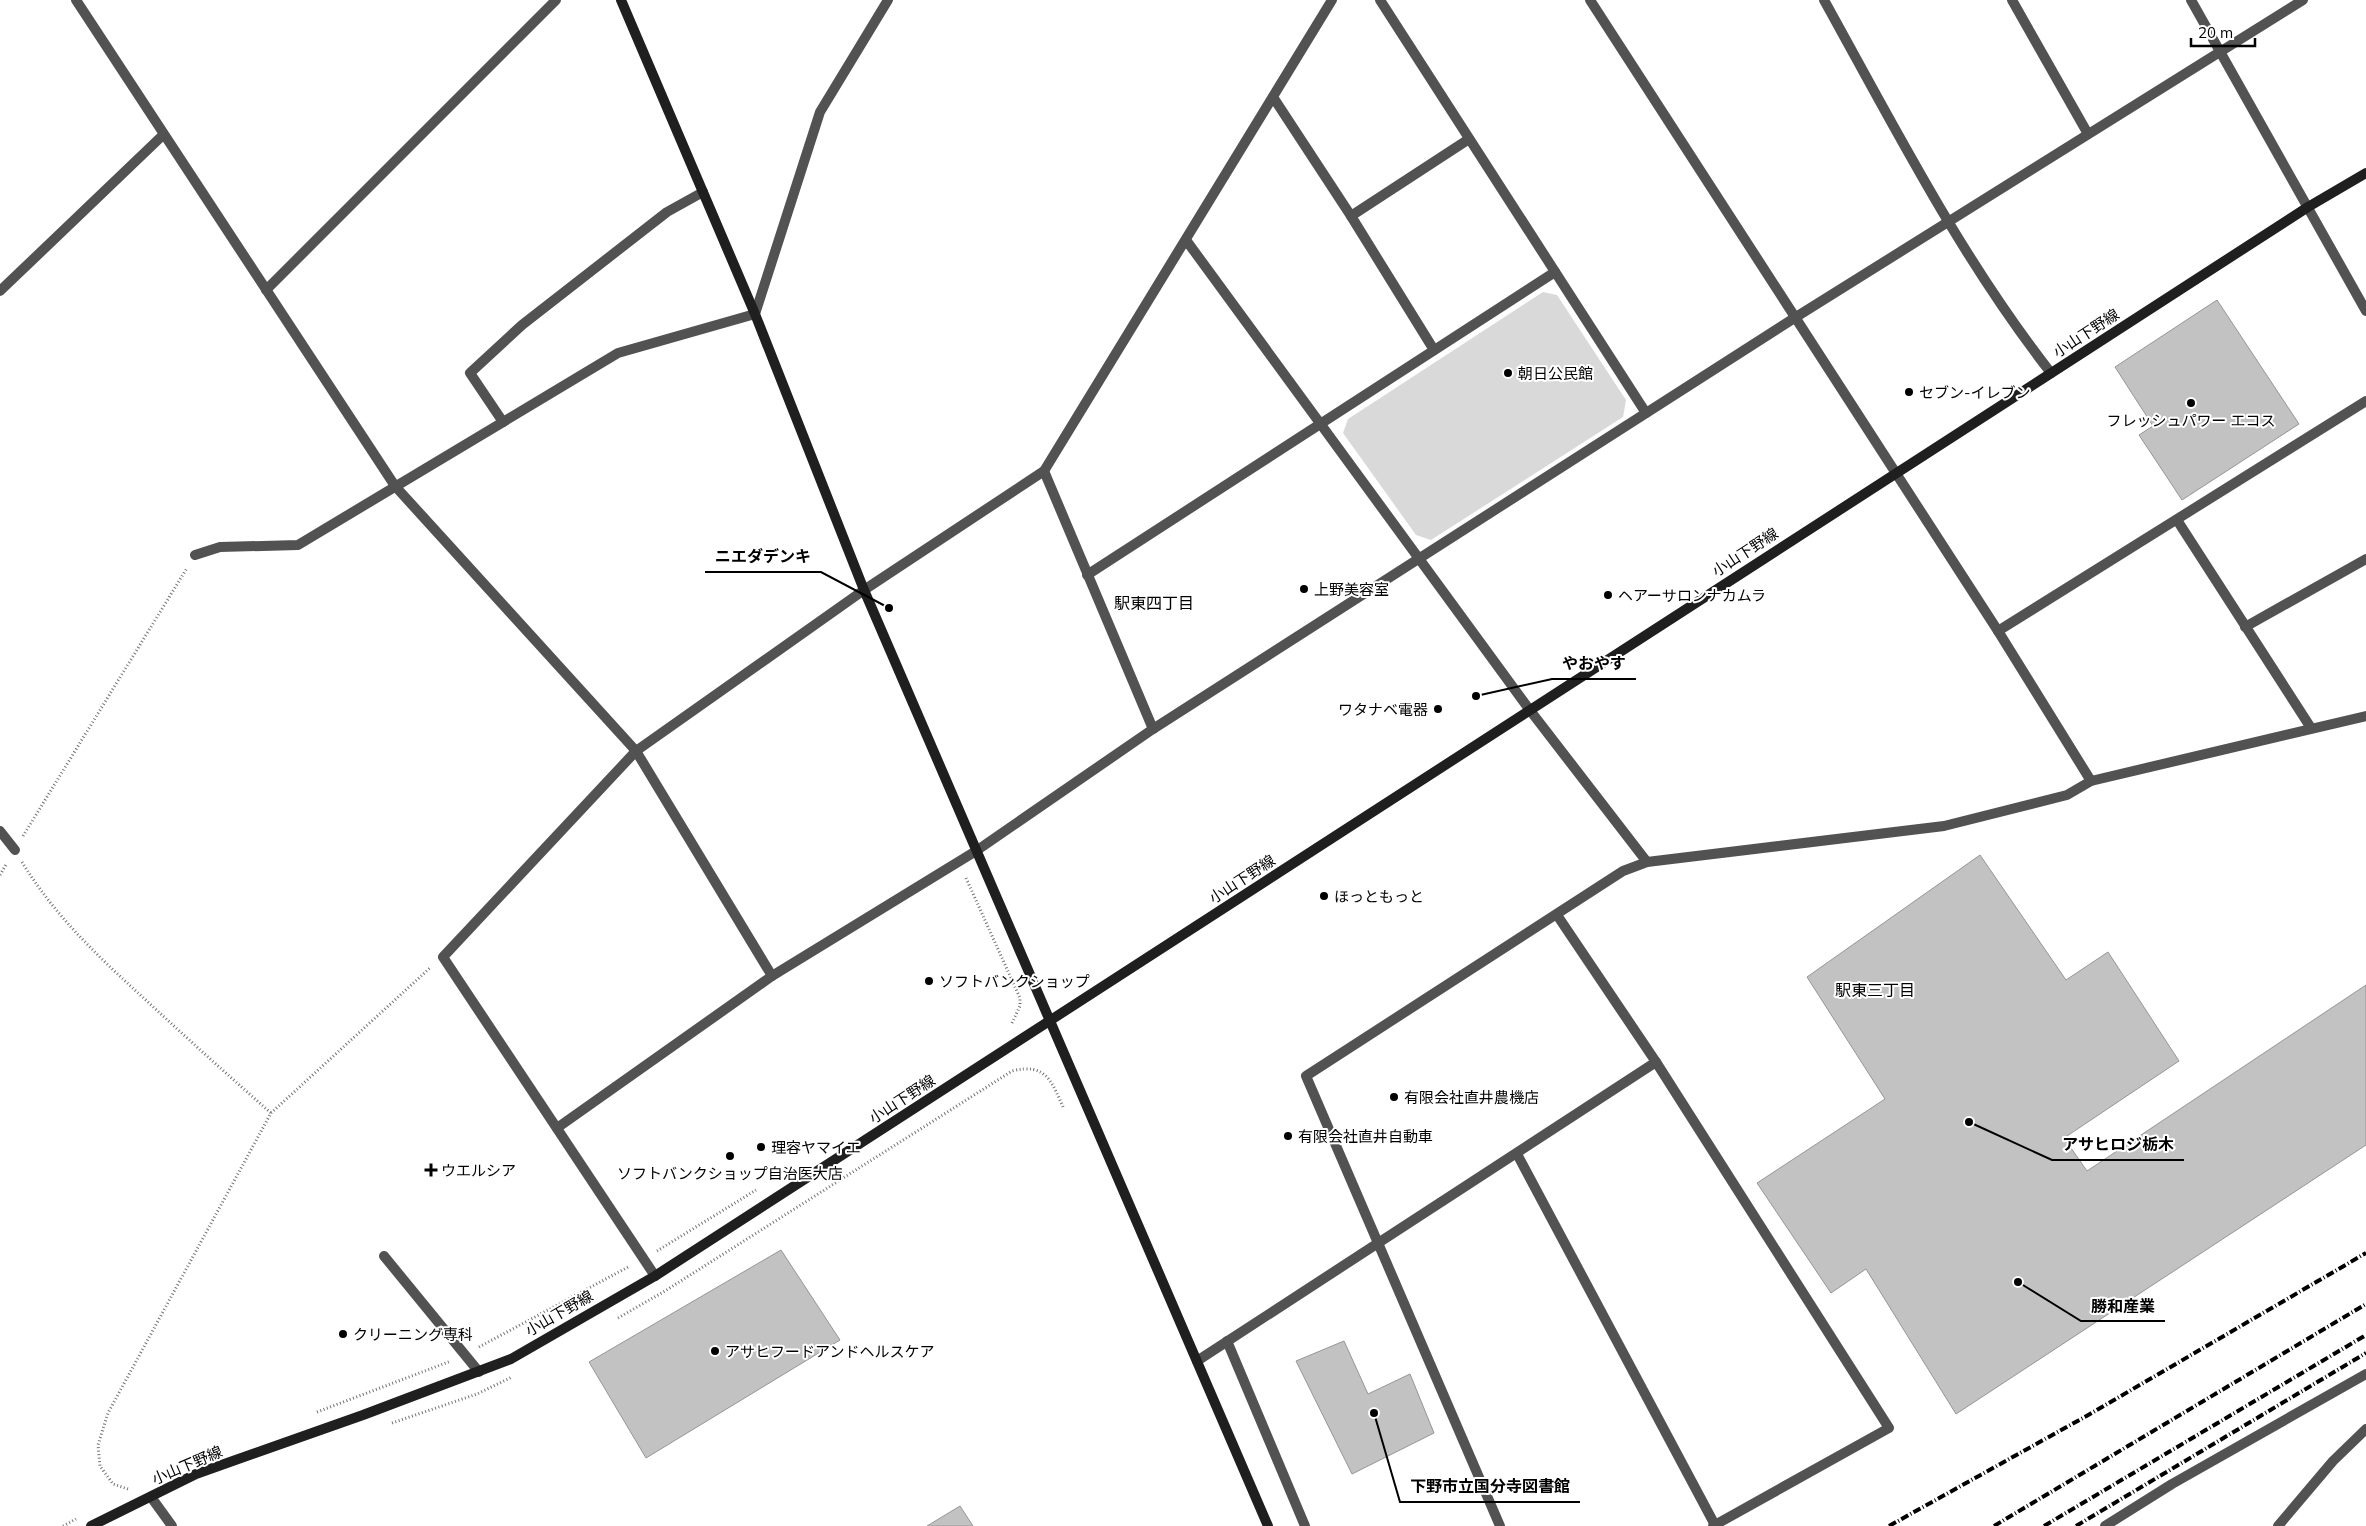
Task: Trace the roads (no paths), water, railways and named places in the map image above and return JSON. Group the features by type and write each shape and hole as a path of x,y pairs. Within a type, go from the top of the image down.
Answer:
{"main road":[{"path":"621,0 755,314 864,590 1268,1526"},
{"name":"小山下野線","path":"91,1526 196,1474 511,1359 655,1276 2308,207 2366,173"}],"street":[{"path":"76,0 395,486 636,751 772,976"},
{"path":"266,290 556,0"},
{"path":"195,555 220,546 298,545 618,352 755,314 820,112 888,0"},
{"path":"655,1276 443,957 636,751 864,590 1044,471 1332,0"},
{"path":"1380,0 1646,413"},
{"path":"1590,0 1998,631 2091,780"},
{"path":"1824,0 1947,222 2031,348 2051,373"},
{"path":"2012,0 2088,134"},
{"path":"2191,0 2366,311"},
{"path":"558,1128 772,976 976,850 1154,729 1796,317 2303,0"},
{"path":"1273,97 1351,216 1434,350"},
{"path":"0,291 163,135"},
{"path":"1351,216 1469,139"},
{"path":"503,422 470,373 522,325 666,212 703,192"},
{"path":"1186,240 1530,709 1646,862"},
{"path":"1087,575 1555,272"},
{"path":"1998,631 2366,401"},
{"path":"1044,471 1154,729"},
{"path":"2178,520 2311,728"},
{"path":"2245,627 2366,559"},
{"path":"1500,1526 1306,1076 1558,915 1623,871 1646,862 1944,826 2067,795 2091,780 2366,716"},
{"path":"0,831 15,850"},
{"path":"1517,1154 1714,1525 1889,1428 1656,1062 1558,915"},
{"path":"1197,1361 1656,1062"},
{"path":"384,1256 479,1372"},
{"path":"1227,1341 1306,1526"},
{"path":"2105,1526 2172,1484 2366,1374"},
{"path":"2278,1526 2333,1461 2366,1429"},
{"path":"151,1497 172,1526"}],"railway":[{"path":"1889,1526 2090,1414 2366,1253"},
{"path":"1994,1526 2366,1304"},
{"path":"2044,1526 2366,1335"},
{"path":"2076,1526 2366,1353"}],"place":[{"name":"朝日公民館","path":"1508,373"},
{"name":"セブン-イレブン","path":"1909,392"},
{"name":"フレッシュパワー エコス","path":"2191,403"},
{"name":"上野美容室","path":"1304,589"},
{"name":"ヘアーサロンナカムラ","path":"1608,595"},
{"name":"ニエダデンキ","path":"889,608"},
{"name":"やおやす","path":"1476,696"},
{"name":"ワタナベ電器","path":"1438,709"},
{"name":"ほっともっと","path":"1324,896"},
{"name":"ソフトバンクショップ","path":"929,981"},
{"name":"有限会社直井農機店","path":"1394,1097"},
{"name":"アサヒロジ栃木","path":"1969,1122"},
{"name":"有限会社直井自動車","path":"1288,1136"},
{"name":"理容ヤマイエ","path":"761,1147"},
{"name":"ソフトバンクショップ自治医大店","path":"730,1156"},
{"name":"ウエルシア","path":"431,1170"},
{"name":"勝和産業","path":"2018,1282"},
{"name":"クリーニング専科","path":"343,1334"},
{"name":"アサヒフードアンドヘルスケア","path":"715,1351"},
{"name":"下野市立国分寺図書館","path":"1374,1413"}],"district":[{"name":"駅東四丁目","path":"1154,603"},
{"name":"駅東三丁目","path":"1875,990"}]}
